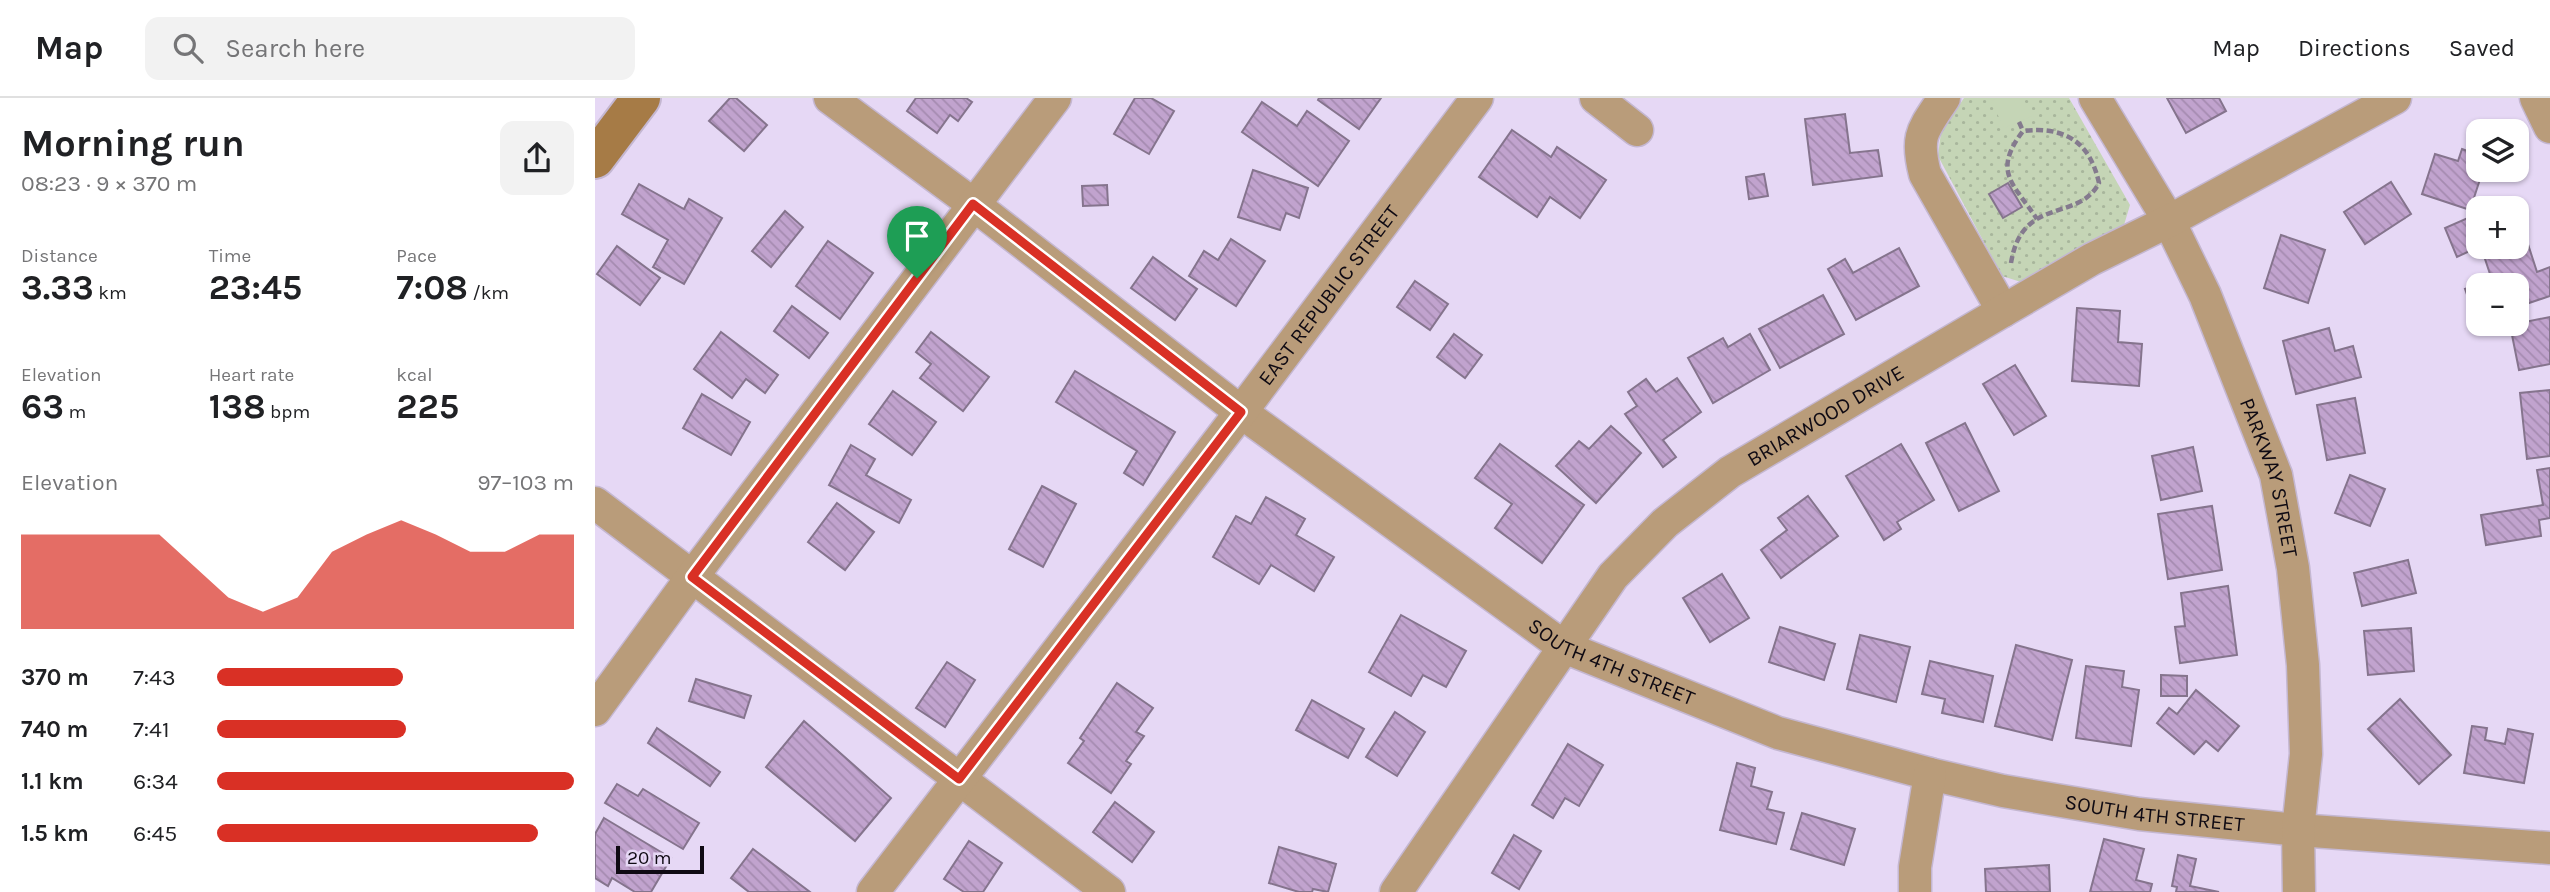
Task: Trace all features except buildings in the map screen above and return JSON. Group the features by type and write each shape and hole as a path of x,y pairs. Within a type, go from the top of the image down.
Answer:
{"street":[{"path":"595,159 641,98"},
{"name":"SOUTH 4TH STREET","path":"831,98 973,204 1241,412 1564,647 1778,733 2003,791 2139,814 2298,830 2550,848"},
{"path":"595,710 692,577 1055,98"},
{"name":"EAST REPUBLIC STREET","path":"873,892 1241,412 1477,98"},
{"path":"1596,98 1637,130"},
{"path":"1944,98 1924,128 1919,150 1925,174 2003,311"},
{"name":"PARKWAY STREET","path":"2095,98 2169,221 2205,295 2276,475 2293,568 2303,665 2306,754 2298,830 2299,892"},
{"name":"BRIARWOOD DRIVE","path":"1396,892 1613,576 1665,523 1730,472 2092,259 2169,221 2395,98"},
{"path":"2536,98 2550,127"},
{"path":"595,503 1109,892"},
{"path":"1915,892 1915,867 1930,774"}],"path":[{"path":"2019,122 2023,131"},
{"path":"2003,311 2012,256 2022,228 2093,196 2099,183 2096,169 2080,143 2067,135 2039,129 2023,131 2010,148 2005,165 2008,176 2037,219"}],"green space":[{"path":"1964,98 2069,98 2130,205 2124,225 2021,282 2002,276 1938,156 1941,132"},
{"path":"1998,98 2023,98 2032,116 2004,128 1991,101"}],"route":[{"path":"973,204 1241,412 959,779 692,577 917,278 973,204"}]}
